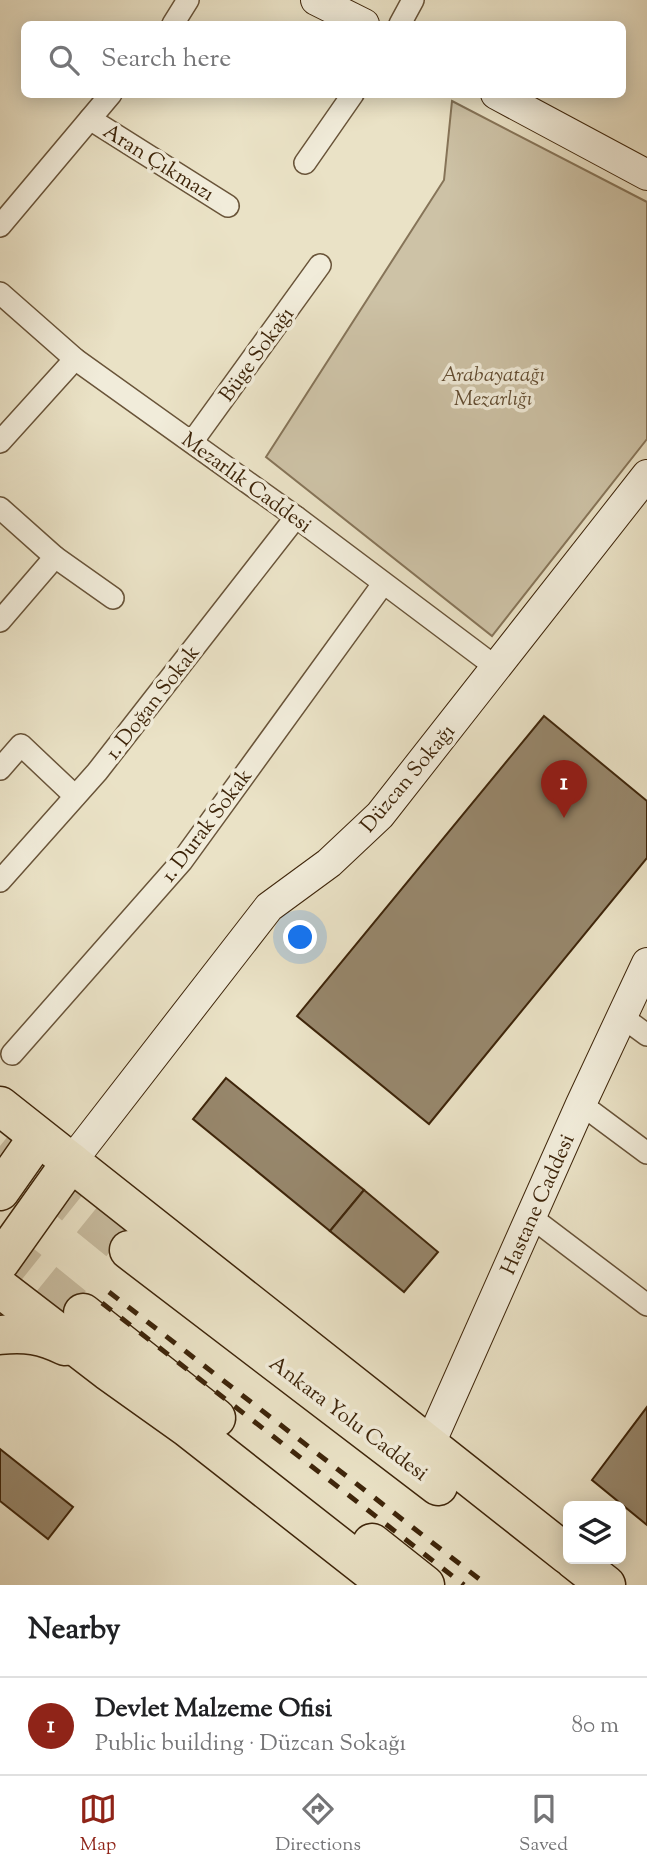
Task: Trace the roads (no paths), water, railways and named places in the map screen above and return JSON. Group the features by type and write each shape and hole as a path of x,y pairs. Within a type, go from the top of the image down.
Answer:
{"highway":[{"path":"0,1106 563,1551"},
{"path":"0,1191 38,1137"},
{"path":"0,1262 71,1162"},
{"name":"Ankara Yolu Caddesi","path":"129,1250 568,1585"},
{"path":"0,1288 188,1428 388,1585"},
{"path":"83,1313 425,1585"},
{"path":"0,1335 20,1332 44,1336 108,1371"},
{"path":"579,1564 606,1585"}],"street":[{"path":"175,21 188,0"},
{"path":"316,0 358,21"},
{"path":"402,21 413,0"},
{"path":"0,226 108,98"},
{"path":"305,163 350,98"},
{"path":"503,98 647,175"},
{"name":"Aran Çıkmazı","path":"90,119 228,206"},
{"name":"Büge Sokağı","path":"192,442 320,265"},
{"name":"Mezarlık Caddesi","path":"0,293 75,359 296,517 497,668"},
{"path":"0,442 75,359"},
{"name":"Düzcan Sokağı","path":"71,1162 269,907 329,863 380,815 647,475"},
{"path":"0,508 55,557 113,598"},
{"name":"1. Doğan Sokak","path":"0,881 97,772 296,517"},
{"path":"0,621 55,557"},
{"name":"1. Durak Sokak","path":"12,1054 182,861 383,584"},
{"path":"0,769 22,745 75,796"},
{"name":"Hastane Caddesi","path":"429,1446 581,1104 647,963"},
{"path":"621,1016 647,1035"},
{"path":"581,1104 647,1153"},
{"path":"531,1217 647,1305"}],"tunnel":[{"path":"0,1146 129,1250"},
{"path":"0,1246 83,1313"}],"railway":[{"path":"109,1292 487,1585"},
{"path":"102,1303 464,1585"}],"place":[{"name":"Devlet Malzeme Ofisi","path":"564,818"}],"park label":[{"name":"Arabayatağı Mezarlığı","path":"493,386"}]}
